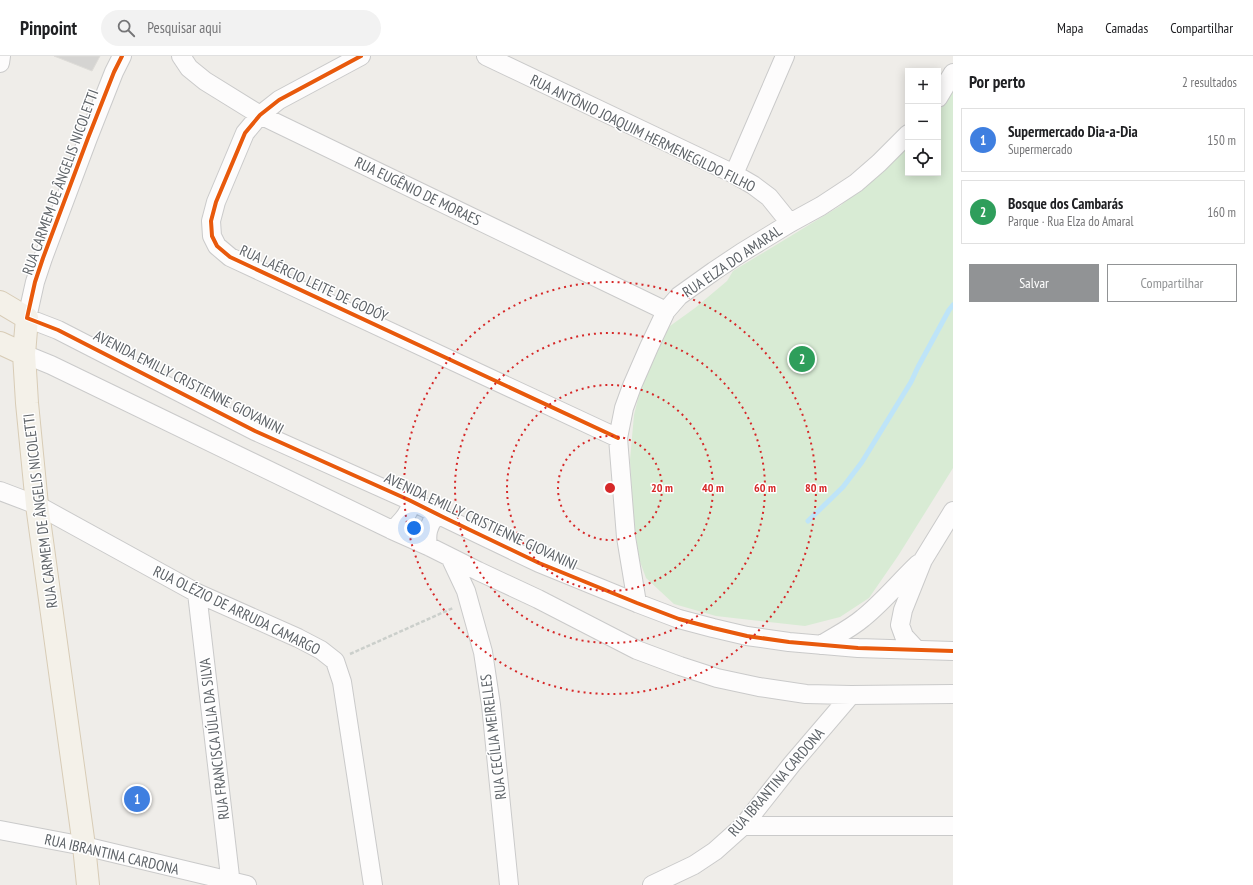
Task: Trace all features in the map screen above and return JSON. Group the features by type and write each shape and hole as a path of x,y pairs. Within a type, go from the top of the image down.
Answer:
{"main road":[{"name":"AVENIDA EMILLY CRISTIENNE GIOVANINI","path":"0,302 27,318"},
{"name":"RUA CARMEM DE ÂNGELIS NICOLETTI","path":"27,318 24,354 27,403 37,505 84,846 88,885"},
{"path":"0,344 24,354"}],"street":[{"path":"0,63 1,56"},
{"name":"RUA CARMEM DE ÂNGELIS NICOLETTI","path":"27,318 35,282 58,218 102,102 122,56"},
{"name":"RUA EUGÊNIO DE MORAES","path":"181,56 189,68 205,81 260,115 666,311"},
{"name":"RUA LAÉRCIO LEITE DE GODÓY","path":"361,56 279,100 260,115 245,133 216,202 211,221 212,236 217,246 230,257 618,438"},
{"name":"RUA ANTÔNIO JOAQUIM HERMENEGILDO FILHO","path":"486,56 734,174 754,185 769,197 790,223"},
{"path":"734,174 785,56"},
{"path":"941,93 953,73"},
{"name":"RUA ELZA DO AMARAL","path":"637,603 626,537 618,438 624,408 632,386 648,347 666,311 680,296 694,285 741,253 821,206 856,183 905,137"},
{"name":"AVENIDA EMILLY CRISTIENNE GIOVANINI","path":"27,318 58,330 255,431 408,500 539,563 679,619 754,637 789,642 858,648 953,651"},
{"path":"24,354 58,368 538,599 637,650 680,666 717,678 759,687 806,694 953,694"},
{"name":"RUA OLÉZIO DE ARRUDA CAMARGO","path":"0,491 37,505 197,593 298,638 320,650 335,661 342,682 373,885"},
{"path":"392,530 398,526 405,516 410,506 408,500"},
{"path":"917,650 904,636 900,625 903,610 923,560 952,513"},
{"path":"428,546 428,531 431,523 435,517 443,517"},
{"name":"RUA CECÍLIA MEIRELLES","path":"450,557 468,596 483,652 491,705 509,885"},
{"path":"821,645 862,619 923,560"},
{"path":"468,596 478,571"},
{"name":"RUA FRANCISCA JÚLIA DA SILVA","path":"197,593 236,884"},
{"name":"RUA IBRANTINA CARDONA","path":"652,885 694,865 715,851 743,826 792,764 851,695"},
{"path":"743,826 953,826"},
{"name":"RUA IBRANTINA CARDONA","path":"0,830 84,846 236,884"}],"path":[{"path":"335,661 468,596"}],"green space":[{"path":"953,90 953,468 898,556 869,598 840,617 805,626 716,616 674,604 646,578 639,559 633,515 630,460 634,415 644,374 670,326 695,308 727,281 733,271 840,206 892,162 905,148 905,176 941,176 941,108"}],"building":[{"path":"54,56 100,56 92,71"}],"waterway":[{"path":"808,521 843,487 862,462 911,382 953,305"}],"cycle path":[{"path":"122,56 114,72 88,138 43,258 35,282 27,318 58,330 255,431 409,500 539,563 679,619 747,636 789,642 858,648 953,651"},
{"path":"361,56 279,100 260,115 245,133 216,202 211,221 212,236 217,246 230,257 618,438"}],"place":[{"name":"Bosque dos Cambarás","path":"802,359"},
{"name":"Supermercado Dia-a-Dia","path":"137,799"}]}
